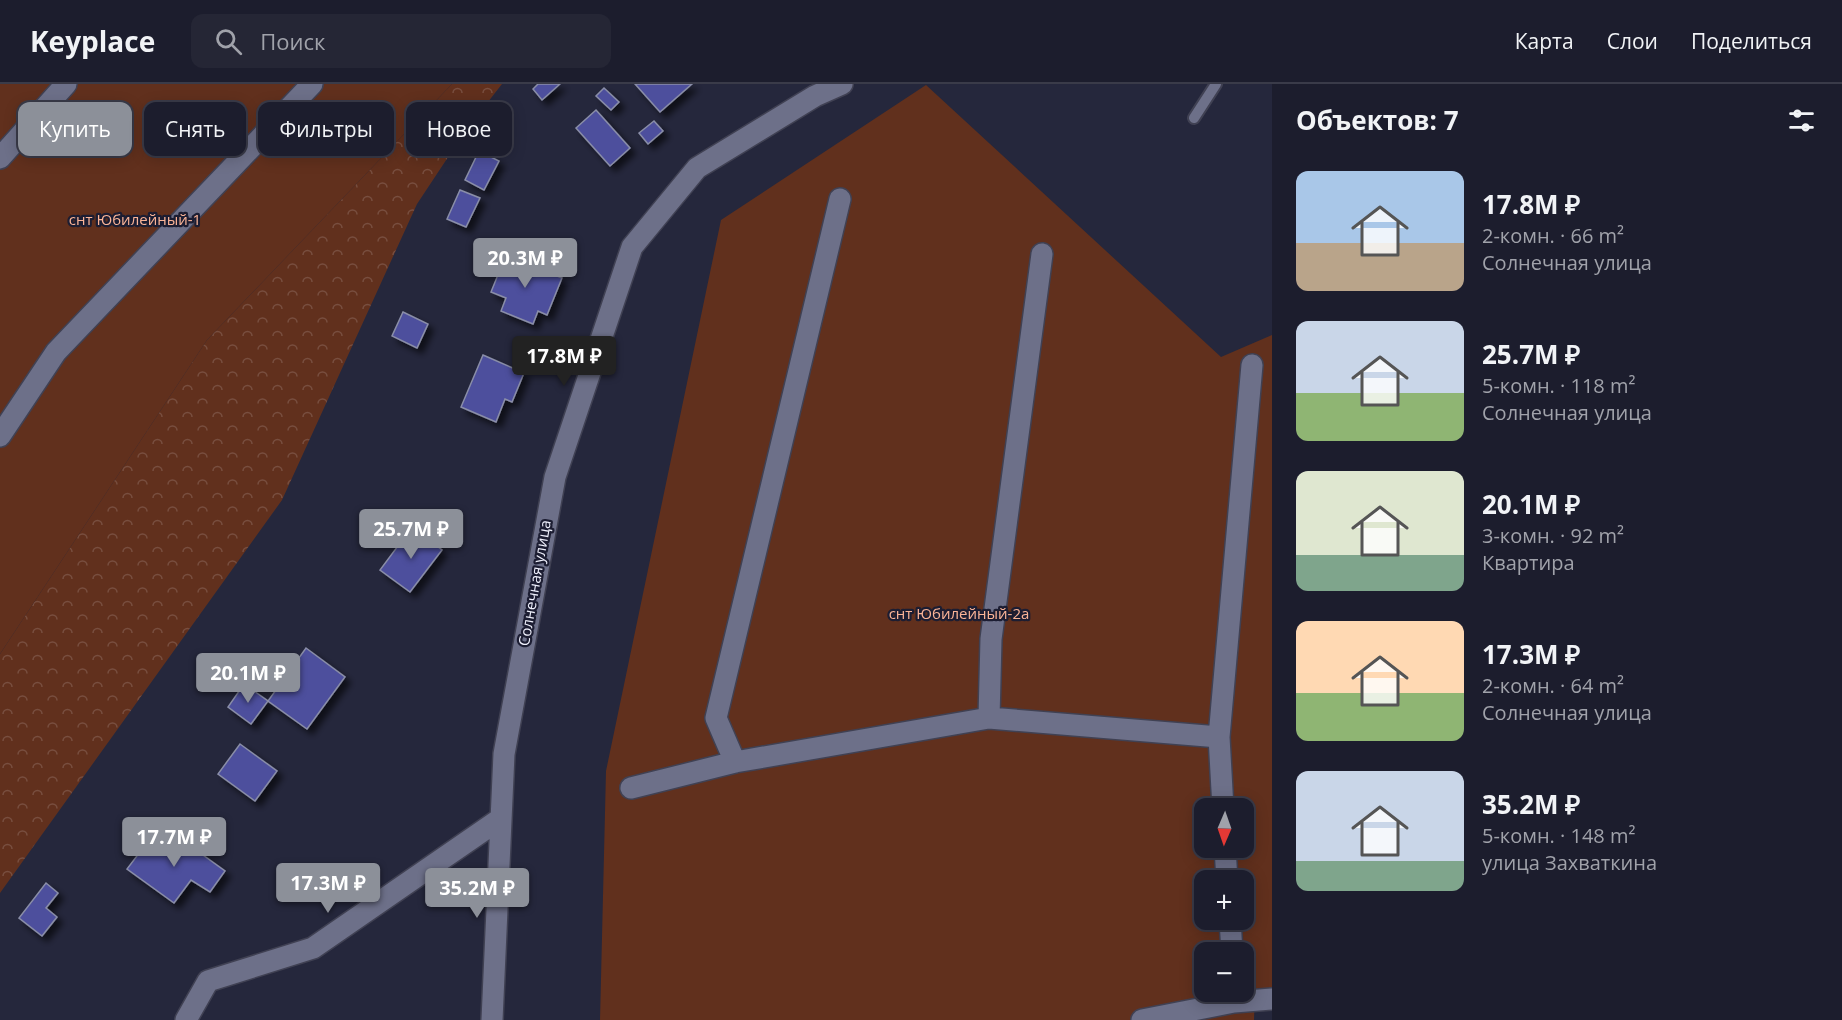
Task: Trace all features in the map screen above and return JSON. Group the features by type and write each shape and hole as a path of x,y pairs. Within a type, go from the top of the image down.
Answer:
{"street":[{"path":"0,158 66,84"},
{"path":"0,436 56,352 312,84"},
{"name":"Солнечная улица","path":"492,1020 504,754 555,477 632,247 697,168 815,96 842,84"},
{"path":"735,762 716,718 840,199"},
{"path":"989,718 991,639 1042,254"},
{"path":"1222,798 1219,737 1252,366"},
{"path":"631,788 735,762 989,718 1219,737"},
{"path":"186,1020 208,981 313,948 500,819"},
{"path":"1142,1020 1272,999"}],"lane":[{"path":"1194,118 1216,84"}],"green space":[{"name":"снт Юбилейный-1","path":"0,84 452,84 435,102 406,102 406,132 394,145 394,102 258,102 258,156 383,156 207,340 0,654"},
{"path":"452,84 502,84 488,102 435,102"},
{"name":"снт Юбилейный-2а","path":"926,85 1221,357 1272,335 1272,988 1255,991 1254,1020 600,1020 606,771 721,220"},
{"path":"406,132 406,156 449,156 417,204 282,500 0,893 0,654 207,340 383,156 394,156 394,145"}],"building":[{"path":"538,84 560,84 542,100 533,89"},
{"path":"635,84 692,84 660,112"},
{"path":"604,88 619,102 611,110 596,96"},
{"path":"596,110 630,148 610,166 576,128"},
{"path":"654,121 663,131 648,144 639,133"},
{"path":"477,156 489,156 499,161 484,190 465,180"},
{"path":"460,190 480,198 466,227 447,219"},
{"path":"506,255 562,278 547,315 538,311 533,324 501,311 506,298 491,292"},
{"path":"403,312 428,324 417,348 392,336"},
{"path":"483,355 524,373 512,402 505,399 496,422 461,407"},
{"path":"412,527 442,550 410,592 380,570"},
{"path":"306,648 345,677 307,729 268,701"},
{"path":"244,684 268,701 251,724 228,707"},
{"path":"240,744 277,771 255,801 218,774"},
{"path":"171,832 225,871 210,892 191,880 174,903 127,869 149,840 159,848"},
{"path":"46,883 58,893 46,908 57,917 42,936 19,918"}]}
